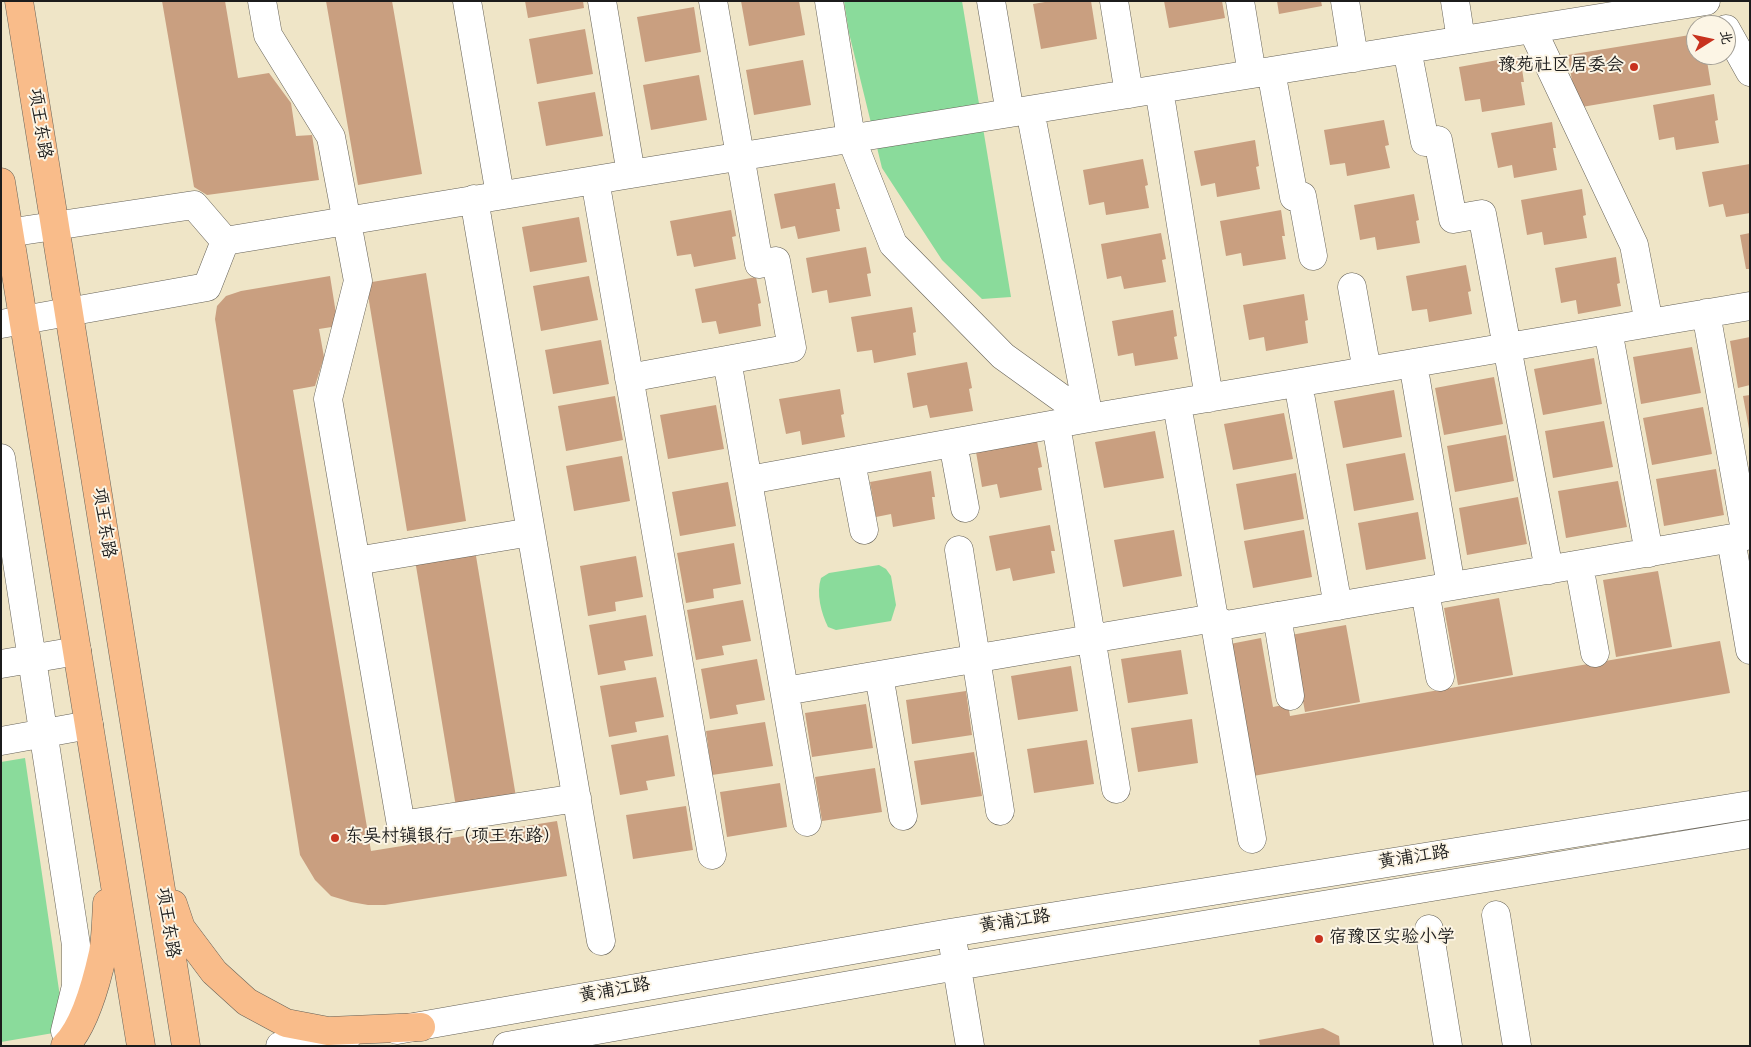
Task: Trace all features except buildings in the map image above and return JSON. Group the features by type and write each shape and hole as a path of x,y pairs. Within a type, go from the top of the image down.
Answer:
{"main road":[{"name":"项王东路","path":"19,1 186,1046"},
{"path":"1,182 12,322 77,651 141,1046"},
{"path":"156,857 181,928 214,972 247,1002 286,1023 328,1031 421,1027"},
{"path":"65,1038 79,1029 103,952 111,861"}],"street":[{"path":"262,1 268,35 331,137 358,281 328,399 401,826 577,798"},
{"path":"468,1 487,197 532,532 602,941"},
{"path":"602,1 631,174"},
{"path":"628,378 792,348 776,261 760,264 713,1"},
{"path":"829,1 851,138 893,244 1003,356 1089,418"},
{"path":"991,1 1020,111 1089,418"},
{"path":"1114,1 1129,94"},
{"path":"1240,1 1262,73 1294,197 1302,196 1313,256"},
{"path":"1345,1 1354,58"},
{"path":"1455,1 1461,40"},
{"path":"226,241 487,197 1532,29 1578,11 1702,2 1714,15"},
{"path":"1532,29 1634,245 1648,323"},
{"path":"1736,47 1750,72"},
{"path":"1407,49 1425,142 1438,140 1454,219 1482,214 1550,570"},
{"path":"1158,89 1209,398"},
{"path":"595,180 712,855"},
{"path":"5,234 194,205 226,241"},
{"path":"12,322 207,287 226,241"},
{"path":"1352,287 1367,372"},
{"path":"749,480 1089,418 1750,306"},
{"path":"1706,313 1742,537 1750,650"},
{"path":"1608,330 1649,553"},
{"path":"727,360 807,822"},
{"path":"1412,363 1438,589 1440,677"},
{"path":"1298,383 1338,606"},
{"path":"1177,404 1252,838"},
{"path":"1056,424 1116,789"},
{"path":"954,443 965,508"},
{"path":"1,458 45,733 76,944 76,986 65,1038"},
{"path":"851,462 864,530"},
{"path":"356,562 532,532"},
{"path":"785,691 1214,618 1226,625 1742,537"},
{"path":"959,550 1000,810"},
{"path":"1579,565 1595,653"},
{"path":"1277,616 1290,696"},
{"path":"1,664 77,651"},
{"path":"879,675 903,816"},
{"path":"1,740 89,725"},
{"name":"黄浦江路","path":"280,1046 421,1027 950,934 1750,805"},
{"name":"黄浦江路","path":"507,1046 957,966 1750,834"},
{"path":"1496,915 1517,1046"},
{"path":"1429,929 1448,1046"},
{"path":"950,934 970,1046"}],"green space":[{"path":"844,1 962,1 1011,297 982,299 942,260 882,168 849,33"},
{"path":"879,565 886,569 891,576 896,605 891,621 836,630 828,627 820,603 819,590 821,578 829,573"},
{"path":"25,758 65,1031 1,1042 1,762"}],"place":[{"name":"豫苑社区居委会","path":"1634,67"},
{"name":"东吴村镇银行（项王东路）","path":"335,838"},
{"name":"宿豫区实验小学","path":"1319,939"}]}
